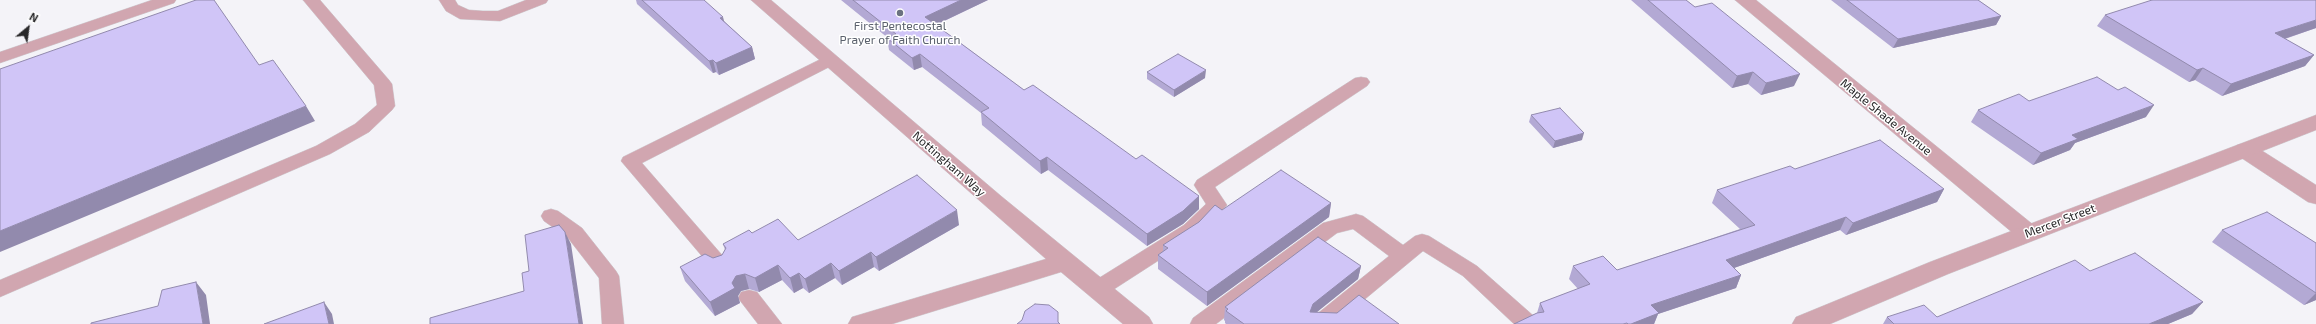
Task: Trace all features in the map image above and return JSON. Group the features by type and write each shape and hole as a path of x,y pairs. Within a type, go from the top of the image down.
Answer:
{"street":[{"name":"Nottingham Way","path":"760,0 1065,262 1140,324"},
{"name":"Maple Shade Avenue","path":"1744,0 2028,234"},
{"name":"Mercer Street","path":"1805,324 2028,234 2316,122"},
{"path":"2245,150 2316,196"},
{"path":"861,324 1065,262"}],"lane":[{"path":"0,58 168,0"},
{"path":"0,289 323,150 362,128 386,106 383,84 311,0"},
{"path":"447,0 452,8 466,15 483,16 500,16 540,0"},
{"path":"719,263 630,160 829,60"},
{"path":"1098,290 1191,230 1207,215 1217,205 1204,185 1361,82"},
{"path":"551,216 575,233 609,276 613,324"},
{"path":"1201,324 1330,228 1356,221 1403,256"},
{"path":"1320,324 1422,241 1470,271 1528,324"},
{"path":"749,298 771,324"}],"building":[{"path":"196,0 214,0 259,65 273,60 306,106 0,231 0,69"},
{"path":"642,0 704,0 723,17 720,18 752,47 716,63 713,60 709,61"},
{"path":"853,0 961,0 925,17 1024,90 1033,85 1136,159 1142,155 1199,196 1183,211 1147,234 1047,157 1040,161 981,112 989,108 920,54 912,58 887,38 896,34"},
{"path":"1648,0 1686,0 1695,7 1712,3 1800,74 1766,83 1753,72 1737,76"},
{"path":"1847,0 1978,0 2001,16 1898,39"},
{"path":"2152,0 2316,0 2316,20 2275,33 2314,55 2231,84 2203,68 2197,70 2105,15"},
{"path":"1178,54 1206,70 1174,90 1147,72"},
{"path":"2097,77 2118,90 2125,87 2154,105 2072,135 2078,139 2041,153 1978,110 2019,94 2029,101"},
{"path":"1560,108 1584,133 1555,141 1531,115"},
{"path":"1880,140 1944,189 1853,223 1846,217 1726,260 1741,275 1651,305 1659,313 1631,324 1514,324 1537,313 1544,312 1540,303 1590,284 1573,266 1603,256 1617,270 1755,225 1717,190 1790,166 1795,169"},
{"path":"1281,170 1331,203 1207,292 1158,255 1168,248 1163,245 1199,222 1215,205 1222,210"},
{"path":"917,175 957,210 876,257 871,252 839,271 831,263 805,279 799,273 790,278 778,265 755,278 745,274 736,276 732,283 735,288 710,302 680,267 705,254 713,258 722,255 726,248 723,244 749,230 752,233 778,219 798,240"},
{"path":"2267,212 2316,243 2316,293 2222,230"},
{"path":"559,225 565,232 579,324 430,324 430,318 524,291 522,273 529,271 525,235"},
{"path":"1318,237 1361,266 1313,304 1310,312 1337,313 1359,295 1399,324 1244,324 1226,311 1228,309 1225,307"},
{"path":"2135,253 2203,302 2149,324 1894,324 1887,317 1924,305 1937,317 2075,260 2090,271"},
{"path":"196,282 203,324 91,324 158,306 162,290"},
{"path":"324,302 329,324 264,324"},
{"path":"1035,304 1049,305 1058,312 1058,322 1060,324 1017,324 1022,320 1025,311"}],"place":[{"name":"First Pentecostal Prayer of Faith Church","path":"900,13"}]}
